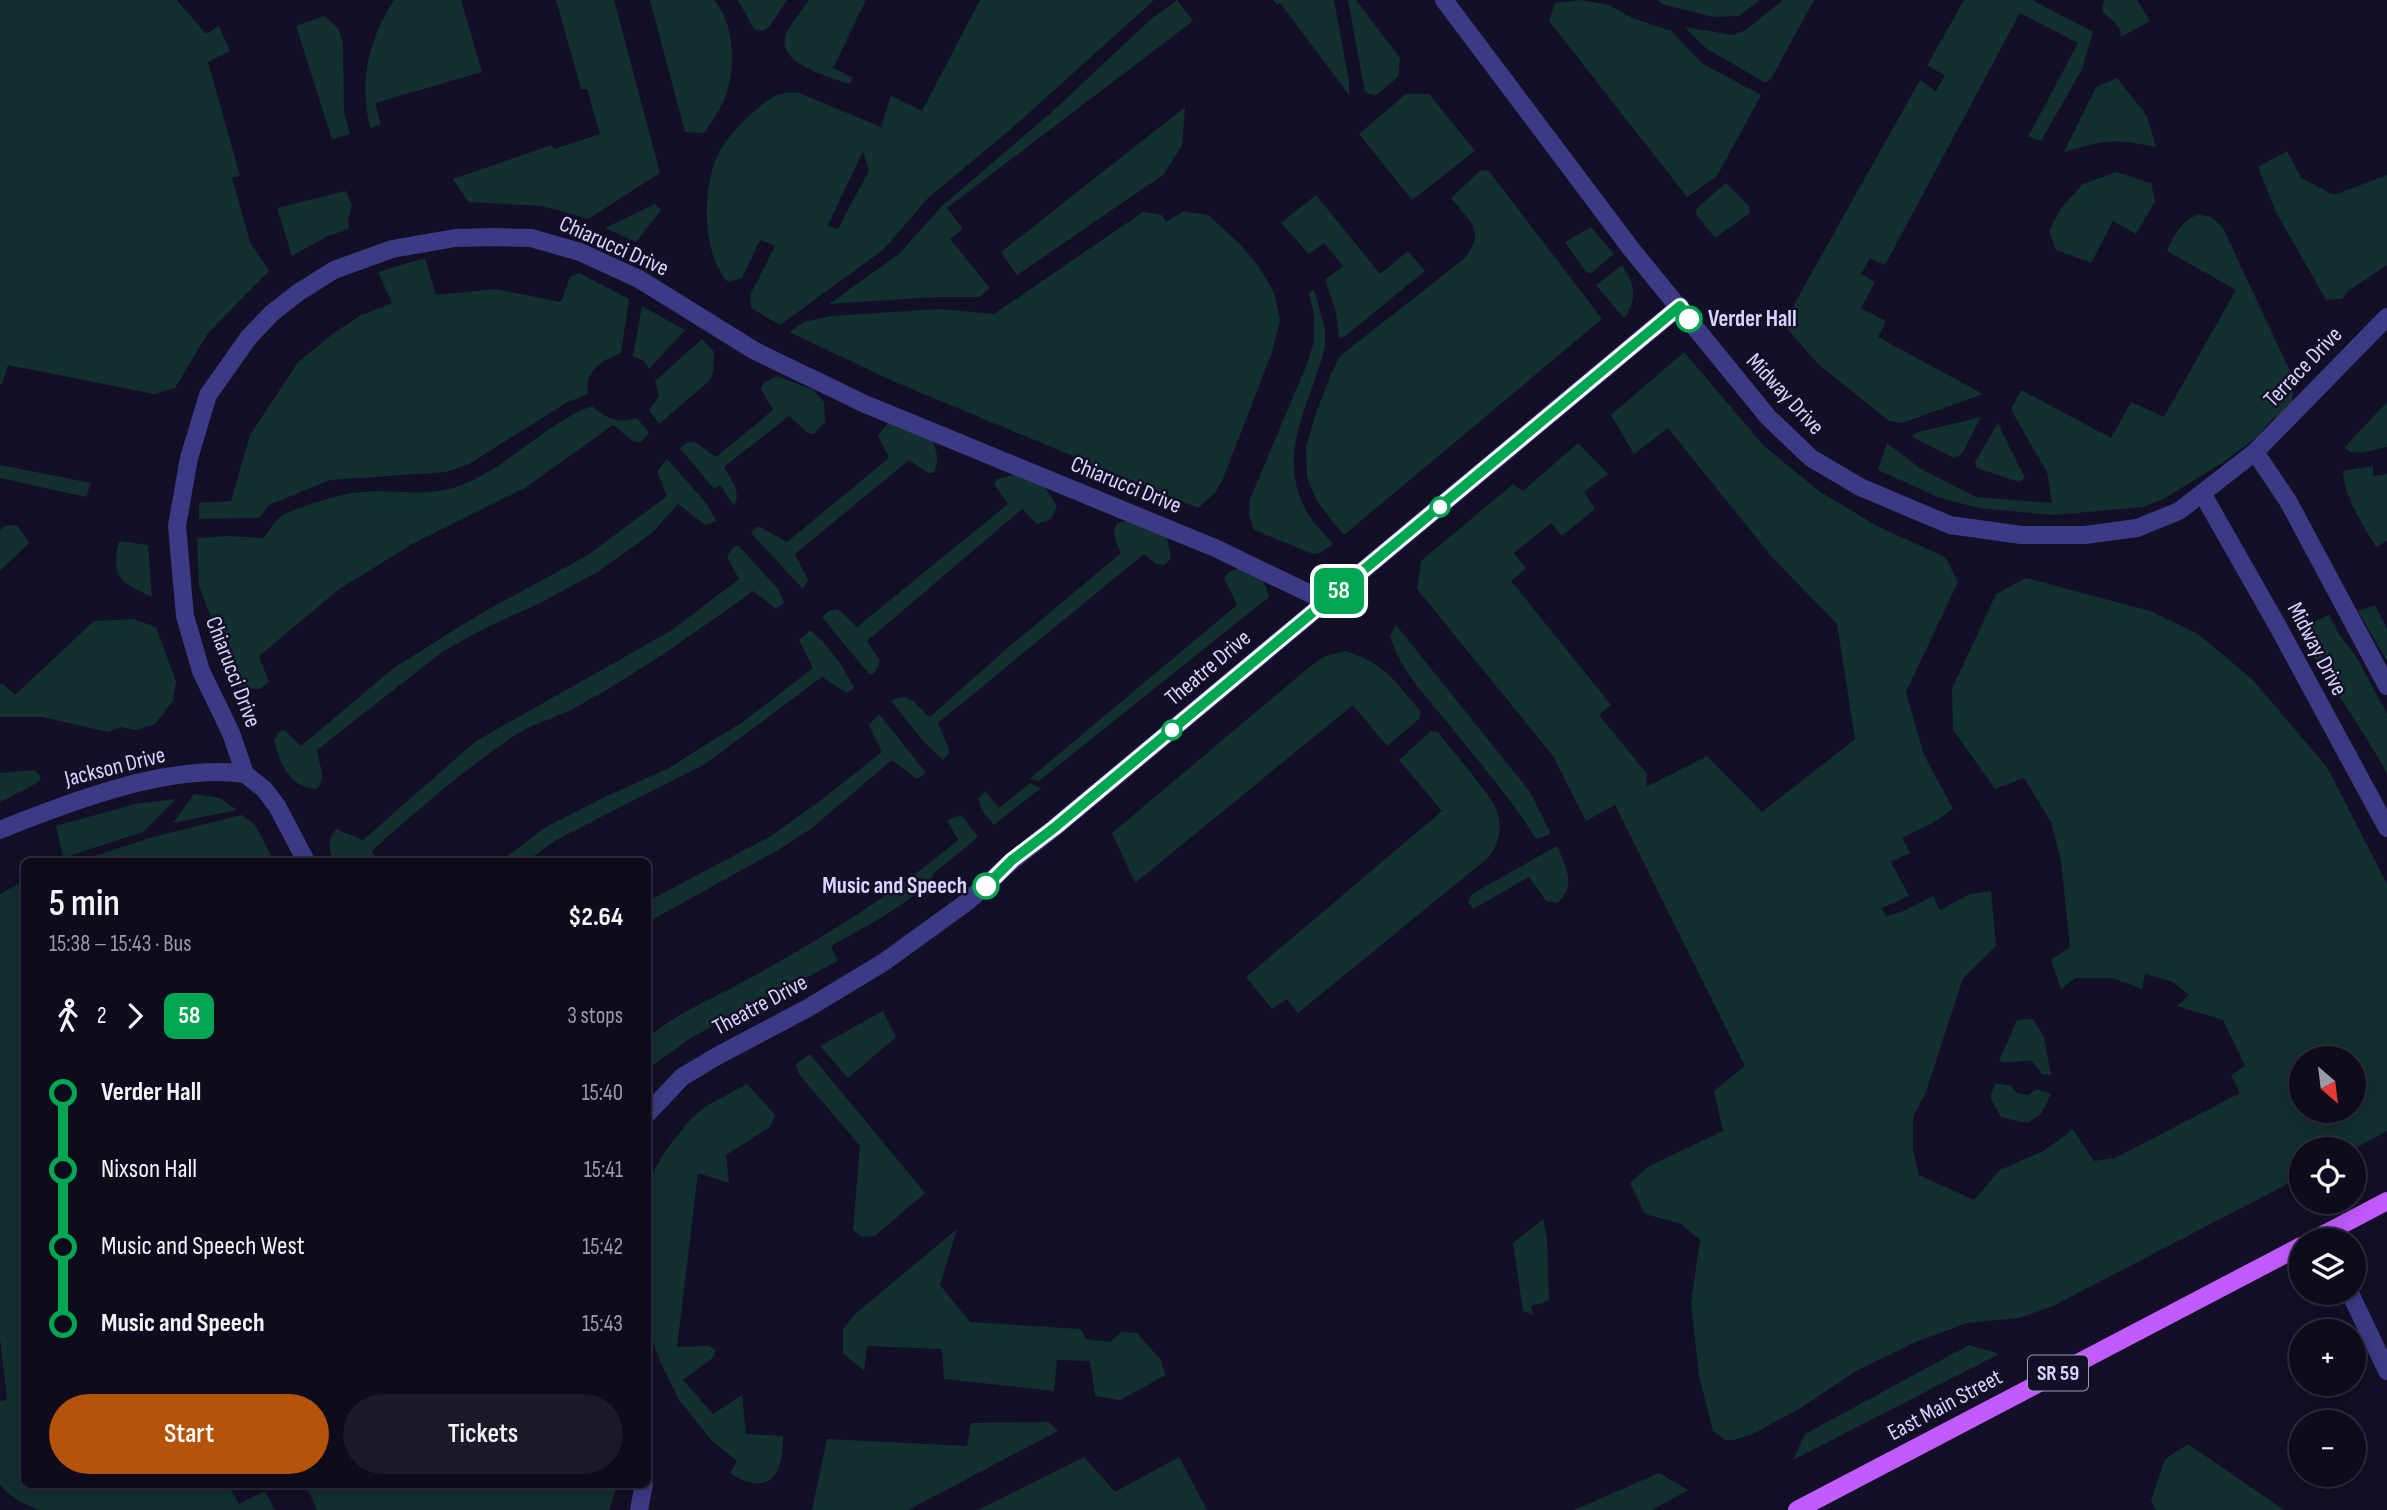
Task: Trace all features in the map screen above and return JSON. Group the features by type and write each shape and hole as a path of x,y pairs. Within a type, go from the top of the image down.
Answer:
{"main road":[{"path":"2340,1228 2387,1201"},
{"name":"East Main Street","path":"1797,1510 2289,1252"}],"street":[{"name":"Midway Drive","path":"1444,0 1632,250 1680,306 1731,374 1768,417 1811,458 1860,487 1950,525 2021,535 2085,535 2137,528 2179,511 2255,452 2288,501 2387,687"},
{"name":"Chiarucci Drive","path":"304,858 277,806 264,789 245,774 231,733 201,671 185,616 177,526 189,458 208,395 249,337 272,313 334,270 392,250 455,238 531,238 580,253 639,279 755,351 865,404 1215,548 1325,601"},
{"name":"Theatre Drive","path":"651,1110 682,1077 808,1008 884,962 957,909 1002,872 1012,860 1054,828 1680,306"},
{"name":"Terrace Drive","path":"2255,452 2387,317"},
{"name":"Midway Drive","path":"2202,493 2387,828"},
{"name":"Jackson Drive","path":"0,830 73,801 121,788 222,770 245,774"},
{"path":"2356,1305 2387,1371"},
{"path":"639,1510 643,1488"}],"green space":[{"path":"0,0 177,0 206,34 219,26 230,51 208,62 240,176 232,178 250,242 269,271 208,333 175,388 154,394 8,365 0,384"},
{"path":"394,0 461,0 482,72 375,103 381,125 370,128 365,94 368,62 378,31"},
{"path":"556,0 614,0 660,173 588,219 543,206 468,202 453,179 552,145 554,149 600,134 587,89 581,89"},
{"path":"650,0 714,0 726,21 732,46 729,83 722,105 704,133 685,132"},
{"path":"738,0 787,0 769,27 763,31 754,29"},
{"path":"809,0 866,0 833,68 853,78 849,84 797,62 785,47 789,29"},
{"path":"980,0 1154,0 1011,129 928,198 883,250 780,325 751,308 750,295 775,246 760,240 742,278 728,282 713,254 707,217 707,198 714,163 733,133 767,101 787,93 799,93 881,127 891,96 922,111","holes":["863,151 869,170 838,229 828,225"]},
{"path":"1177,0 1193,21 947,208 963,229 950,239 990,288 979,297 829,304 899,254 942,206 1053,111 1150,20"},
{"path":"1273,0 1334,0 1349,95 1280,3 1277,5"},
{"path":"1348,0 1356,0 1400,58 1398,77 1375,96 1365,92"},
{"path":"1581,0 1609,5 1632,18 1671,31 1703,64 1761,95 1717,176 1687,197 1549,21 1555,3"},
{"path":"1657,0 1760,0 1739,16 1714,17 1662,4"},
{"path":"1783,0 1814,0 1771,79 1766,83 1707,49 1684,27 1733,35 1746,30"},
{"path":"1964,0 2032,0 2093,32 2082,69 2041,141 2028,137 2078,43 2020,13 1885,265 1870,258 1861,274 1875,282 1861,308 1886,321 1878,337 1983,394 1902,423 1889,421 1818,364 1783,324 1920,80 1936,91 1945,75 1927,66"},
{"path":"2104,0 2137,0 2150,21 2121,37 2119,27 2102,11"},
{"path":"324,16 338,28 343,43 344,112 350,134 332,139 296,26"},
{"path":"2117,78 2147,116 2156,147 2130,142 2110,142 2064,152 2096,87"},
{"path":"1406,94 1429,94 1475,151 1412,200 1359,134"},
{"path":"1185,107 1182,146 1163,175 1017,275 1001,252"},
{"path":"2287,151 2301,178 2334,195 2387,175 2387,265 2348,291 2342,299 2326,300 2276,212 2258,167"},
{"path":"1481,170 1489,171 1602,319 1344,535 1316,499 1307,477 1306,447 1316,413 1340,356 1465,258 1475,240 1475,233 1469,220 1451,198"},
{"path":"2116,172 2151,183 2155,201 2136,234 2113,221 2091,263 2056,250 2049,231 2061,208 2083,184"},
{"path":"1726,183 1749,206 1750,213 1715,238 1696,214 1697,208"},
{"path":"346,191 352,205 348,220 349,229 328,236 292,256 277,208"},
{"path":"1316,195 1380,274 1408,251 1425,271 1344,337 1339,338 1336,312 1325,280 1343,266 1324,243 1309,254 1281,223"},
{"path":"655,204 661,210 636,242 605,228"},
{"path":"1184,211 1208,215 1240,244 1259,267 1274,292 1280,320 1272,352 1223,479 1215,493 1198,508 895,382 789,332 804,322 831,316 940,309 994,314 1143,212 1162,215 1166,222"},
{"path":"2199,214 2211,217 2222,226 2295,382 2291,409 2273,418 2257,437 2222,463 2165,498 2143,507 2054,515 1979,508 1940,498 1878,470 1887,443 1921,469 1976,497 2052,503 2047,472 2011,410 2021,390 2111,438 2131,402 2164,417 2236,290 2167,251 2179,229"},
{"path":"1591,227 1614,254 1591,273 1586,272 1565,242"},
{"path":"425,258 436,295 495,289 561,302 570,277 579,273 629,299 621,353 596,368 589,379 588,394 566,403 469,464 447,472 330,480 269,505 259,518 199,519 199,503 231,501 250,435 298,362 361,315 392,303 378,272"},
{"path":"1622,265 1630,278 1633,292 1631,305 1624,318 1596,285"},
{"path":"1314,289 1325,330 1325,347 1298,430 1294,471 1298,492 1308,514 1333,544 1320,553 1313,554 1254,530 1249,515 1250,499 1307,364 1314,341 1314,317 1309,293"},
{"path":"642,306 685,330 649,369 644,361 633,356"},
{"path":"702,339 714,352 713,372 709,381 659,424 649,410 659,396 655,381"},
{"path":"1684,352 1764,446 1819,491 1879,527 1945,557 1958,582 1906,692 1924,755 1953,809 1933,823 1902,838 1910,853 1891,862 1909,896 1882,908 1886,916 1899,913 1933,896 1940,910 1970,894 1991,891 1996,946 1963,978 1926,1092 1913,1117 1913,1150 1919,1175 1974,1200 2000,1170 2045,1150 2072,1128 2094,1161 2115,1158 2240,1093 2231,1075 2245,1066 2223,1020 2177,1006 2189,995 2173,982 2145,974 2142,989 2112,978 2076,978 2061,989 2051,960 2070,947 2061,861 2051,822 2024,778 1995,789 1953,730 1952,689 1996,594 2026,578 2150,611 2198,634 2252,679 2327,767 2387,884 2387,1131 2366,1142 2366,1137 2289,1137 2289,1183 2053,1306 2019,1318 1967,1323 1918,1341 1856,1371 1799,1409 1753,1434 1725,1440 1713,1431 1699,1376 1691,1303 1700,1240 1681,1224 1645,1214 1630,1183 1649,1166 1723,1131 1714,1091 1745,1066 1615,805 1586,821 1553,756 1417,589 1421,561 1513,484 1523,491 1578,443 1608,474 1584,492 1595,509 1562,536 1551,523 1514,553 1526,568 1511,581 1611,705 1599,715 1647,774 1646,787 1707,756 1762,812 1855,739 1837,624 1772,557 1668,428 1634,454 1611,415"},
{"path":"777,376 813,390 824,402 825,422 814,434 808,433 789,416 724,467 736,490 734,506 720,485 714,489 680,448 686,443 695,442 716,457 773,410 761,389 764,383"},
{"path":"2387,402 2387,447 2359,452 2344,448"},
{"path":"592,406 613,419 637,418 649,433 640,443 633,441 613,425 525,488 412,544 338,590 259,656 269,682 260,689 238,688 199,586 197,538 263,538 278,519 287,513 336,496 373,491 430,492 453,488 489,471 556,425"},
{"path":"1981,417 1962,454 1954,458 1912,437 1915,433"},
{"path":"888,423 932,439 937,456 933,473 928,473 909,460 795,554 808,580 803,589 751,533 758,526 787,542 889,458 878,435"},
{"path":"1998,423 2025,478 2019,482 1977,468 1975,462"},
{"path":"667,459 706,503 716,521 705,525 678,504 652,533 599,571 442,652 317,750 322,779 317,789 308,788 293,779 279,758 274,740 279,732 284,730 301,746 395,667 480,614 588,555 667,496 657,471"},
{"path":"0,465 91,483 86,497 0,478"},
{"path":"2373,466 2373,476 2387,474 2387,541 2376,547 2350,501 2343,471"},
{"path":"1016,474 1044,486 1057,506 1051,519 1037,524 1022,509 867,641 880,661 874,674 869,674 822,617 829,611 838,609 857,627 1008,504 994,484 997,479"},
{"path":"1126,521 1155,530 1167,538 1171,558 1164,565 1156,564 1144,554 938,723 950,752 943,760 925,743 891,701 908,698 930,717 1121,553 1114,531 1117,523"},
{"path":"17,525 29,543 0,571 0,530 4,526"},
{"path":"119,541 148,545 152,597 133,588 121,578 116,563"},
{"path":"738,545 778,589 784,603 776,609 753,591 625,679 572,709 524,730 498,747 442,790 372,851 376,858 332,858 331,837 336,829 363,840 476,741 672,630 739,579 727,557 733,547"},
{"path":"1240,568 1262,577 1269,597 1039,781 1029,779 1237,605 1224,578 1229,572"},
{"path":"2375,605 2387,629 2387,661 2358,611"},
{"path":"2329,615 2356,656 2387,714 2387,774 2298,629"},
{"path":"133,619 156,627 176,681 173,701 155,724 137,730 120,727 108,732 42,717 0,717 2,683 15,695 94,621"},
{"path":"1396,625 1530,792 1551,834 1536,839 1503,791 1412,678 1399,659 1390,636"},
{"path":"810,630 835,656 854,688 847,693 822,677 705,764 556,840 531,858 505,858 544,828 667,769 744,721 813,668 799,640"},
{"path":"1345,651 1370,661 1388,674 1421,712 1419,719 1387,746 1353,705 1135,883 1112,833 1307,669 1323,657"},
{"path":"879,714 926,773 917,779 892,760 812,828 778,850 651,920 651,899 771,836 882,752 869,725"},
{"path":"1431,731 1438,732 1494,804 1500,829 1493,851 1298,1013 1287,999 1272,1009 1246,977 1442,811 1399,760"},
{"path":"34,770 41,777 39,782 0,802 0,773"},
{"path":"1030,783 1041,788 994,825 982,810 978,799 985,791 999,808"},
{"path":"194,794 220,798 237,810 173,823"},
{"path":"176,799 143,832 63,858 56,826 135,804"},
{"path":"242,815 255,825 272,858 88,858 153,837"},
{"path":"961,815 978,837 934,873 919,891 905,902 831,946 838,961 692,1037 651,1067 651,1035 686,1012 807,945 885,896 958,840 947,820"},
{"path":"1557,846 1568,883 1567,890 1557,903 1546,901 1529,877 1473,909 1468,902 1472,894"},
{"path":"21,883 21,1488 230,1488 239,1504 265,1491 275,1510 38,1510 12,1497 0,1484 0,1401 7,1400 0,1338 0,894"},
{"path":"883,1011 896,1037 848,1078 820,1046"},
{"path":"2033,1019 2044,1037 2051,1075 2042,1074 2032,1061 1999,1061 2017,1020"},
{"path":"810,1054 925,1193 875,1236 862,1237 853,1230 860,1146 799,1074 796,1064"},
{"path":"1995,1083 2011,1086 2017,1093 2028,1095 2037,1089 2051,1094 2041,1114 2027,1123 2001,1117 1990,1097"},
{"path":"747,1084 775,1115 770,1127 726,1155 729,1183 698,1173 677,1347 709,1346 715,1350 714,1357 683,1380 713,1414 742,1395 746,1434 783,1436 781,1462 772,1478 764,1483 744,1480 730,1473 737,1461 713,1442 679,1400 651,1337 651,1177 665,1151 690,1120 706,1106"},
{"path":"1543,1219 1547,1239 1549,1301 1531,1306 1533,1315 1523,1311 1513,1243"},
{"path":"957,1229 940,1285 970,1322 1081,1329 1086,1339 1110,1342 1121,1332 1137,1333 1160,1359 1166,1375 1120,1400 1095,1396 1090,1361 1057,1360 1054,1391 944,1379 942,1349 867,1346 864,1371 843,1353 843,1330 854,1315"},
{"path":"1969,1345 1999,1354 1793,1460 1805,1434"},
{"path":"1049,1422 1058,1431 908,1510 812,1510 827,1439 967,1446 971,1423"},
{"path":"2188,1444 2284,1510 2157,1510 2151,1501 2165,1459"},
{"path":"1084,1457 1115,1492 1179,1457 1207,1510 978,1510"},
{"path":"1659,1473 1688,1490 1652,1510 1574,1510"},
{"path":"307,1488 617,1488 609,1510 317,1510"}],"bus line":[{"name":"58","path":"986,886 1012,860 1054,828 1680,306 1689,319"}],"place":[{"name":"Verder Hall","path":"1689,319"},
{"name":"Music and Speech","path":"986,886"}]}
